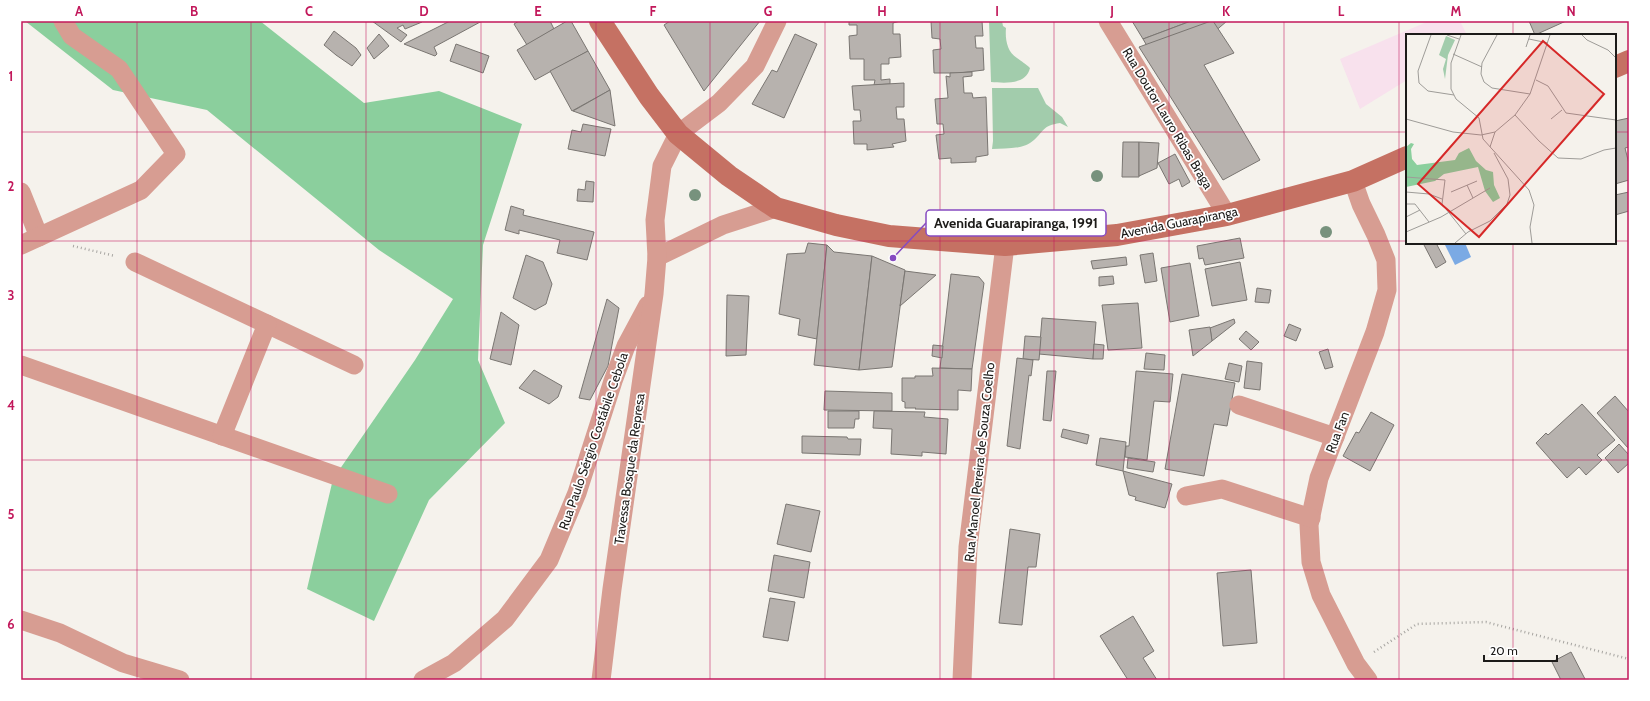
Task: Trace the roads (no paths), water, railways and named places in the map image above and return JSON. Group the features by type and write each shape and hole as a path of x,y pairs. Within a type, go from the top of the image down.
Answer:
{"main road":[{"name":"Avenida Guarapiranga","path":"600,21 649,96 678,134 729,176 776,208 836,225 889,236 1005,245 1117,235 1227,215 1353,181 1406,157"},
{"path":"1616,67 1629,61"}],"street":[{"path":"21,245 141,190 176,154 119,69 72,36 63,21"},
{"path":"678,134 719,103 754,66 777,21"},
{"name":"Rua Doutor Lauro Ribas Braga","path":"1108,21 1227,215"},
{"name":"Travessa Bosque da Represa","path":"601,680 612,589 654,294 657,257 655,220 662,166 678,134"},
{"name":"Rua Fan","path":"1353,181 1361,204 1386,260 1387,290 1375,332 1319,478 1309,525 1311,562 1321,595 1356,664 1368,680"},
{"path":"21,192 39,237"},
{"path":"657,257 723,225 776,208"},
{"name":"Rua Manoel Pereira de Souza Coelho","path":"962,680 968,548 1005,245"},
{"path":"134,262 354,365"},
{"name":"Rua Paulo Sérgio Costábile Cebola","path":"423,680 454,663 505,619 549,560 577,493 613,381 626,346 654,294"},
{"path":"222,436 267,324"},
{"path":"21,365 388,494"},
{"path":"1238,405 1335,437"},
{"path":"1186,496 1222,489 1311,518"},
{"path":"21,620 60,633 123,663 180,680"}],"water":[{"path":"1444,244 1465,244 1471,257 1455,265"}],"place":[{"name":"Avenida Guarapiranga, 1991","path":"893,258"}]}
